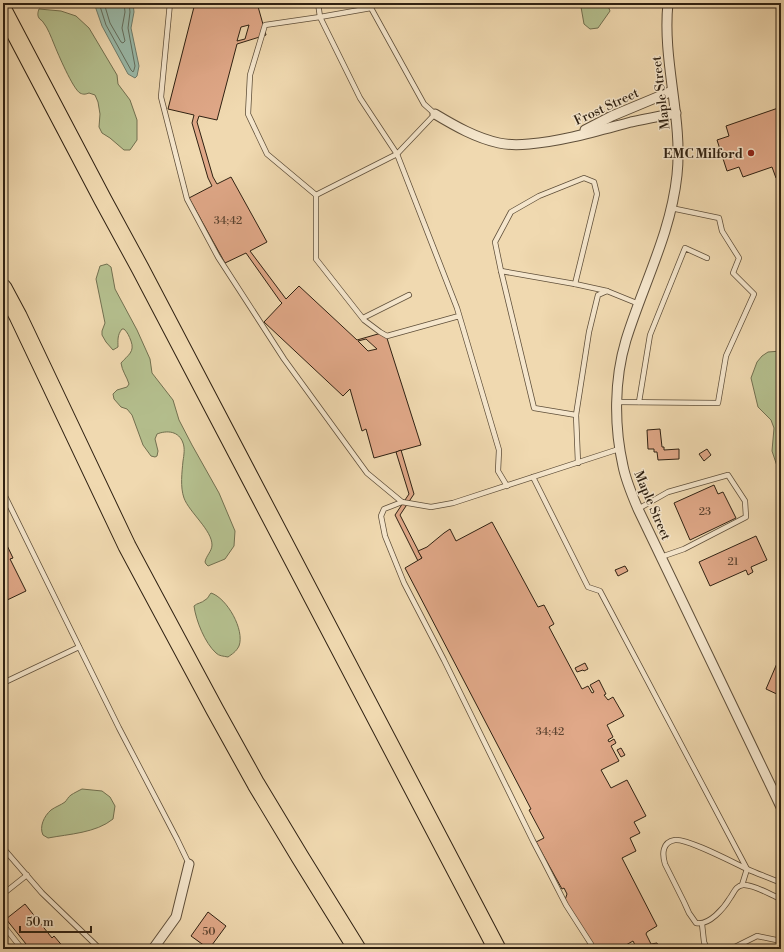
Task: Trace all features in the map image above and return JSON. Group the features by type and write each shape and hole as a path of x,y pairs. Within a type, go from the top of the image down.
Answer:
{"highway":[{"path":"3,10 497,949"},
{"path":"3,288 153,596 256,784 357,949"}],"street":[{"name":"Maple Street","path":"668,3 668,43 672,91 678,135 678,163 675,190 665,230 625,342 619,376 617,402 619,449 627,481 638,509 781,807"},
{"name":"Frost Street","path":"573,136 612,116 672,91"},
{"name":"Frost Street","path":"435,114 448,122 487,140 500,144 523,144 573,136 676,113"},
{"path":"153,949 176,917 189,864"}],"lane":[{"path":"170,3 161,97 187,199 218,257 284,359 367,473 402,502 430,507 452,503 619,449"},
{"path":"318,3 320,17 360,98 397,154 454,300 499,450 498,471 507,486"},
{"path":"370,5 424,104 435,114 397,154 316,195 267,154 248,114 250,75 265,25 320,17 370,5"},
{"path":"574,284 597,194 594,182 584,178 539,196 511,212 495,242 534,408 576,415"},
{"path":"316,195 316,259 363,318 387,336 459,316"},
{"path":"617,402 718,403 726,356 754,294 733,273 739,258 722,231 719,218 671,208"},
{"path":"639,402 650,335 685,248 707,258"},
{"path":"501,271 607,291 639,304"},
{"path":"578,463 576,415 590,325 598,295 607,291"},
{"path":"363,318 409,295"},
{"path":"638,509 668,492 728,475 745,501 746,517 684,549 661,557"},
{"path":"533,477 588,587 600,591 747,869 742,885"},
{"path":"3,492 119,728 189,864"},
{"path":"402,502 384,509 381,516 385,536 404,583 444,660 533,842 566,905 593,949"},
{"path":"3,683 79,647"},
{"path":"781,883 747,869 700,846 680,840 672,841 665,846 663,854 665,864 692,918 696,923 702,924 709,921 725,904 737,887 742,885 750,885 781,899"},
{"path":"3,848 42,893 98,949"},
{"path":"3,894 27,875"},
{"path":"702,924 704,942 708,949"},
{"path":"3,925 22,949"},
{"path":"731,949 758,936 781,941"}],"green space":[{"path":"576,3 607,3 610,11 598,28 590,29 584,24 581,7"},
{"path":"39,9 61,11 76,16 89,28 117,75 118,84 130,100 137,120 137,140 130,150 124,150 102,133 99,127 100,114 95,95 80,93 77,90 62,63 48,30 43,21 38,17"},
{"path":"107,264 111,267 115,289 137,330 150,359 152,373 173,400 179,420 219,493 235,531 234,546 225,559 208,566 205,562 212,547 211,539 190,509 183,494 182,480 184,445 181,439 172,432 157,434 155,439 158,451 157,456 151,456 143,445 132,415 127,409 121,407 114,399 113,394 117,390 127,387 129,384 122,369 121,363 130,353 132,345 124,329 122,329 119,334 118,347 113,350 102,335 105,323 96,279 100,266"},
{"path":"781,351 781,471 777,466 772,451 774,428 771,420 758,407 751,378 757,362 762,356 768,352"},
{"path":"211,593 223,601 233,615 237,624 240,639 239,646 228,657 218,655 208,644 197,618 194,606 208,598"},
{"path":"82,789 102,791 110,797 115,806 113,819 99,827 82,832 48,838 43,835 42,825 48,812 65,802 71,795"}],"water":[{"path":"94,3 133,3 134,12 131,28 139,66 137,76 135,78 128,74 102,26"}],"building":[{"path":"195,3 205,5 204,3 257,3 266,35 237,44 217,120 199,116 197,122 213,177 217,184 231,177 267,242 250,251 286,299 299,286 357,340 385,332 421,445 374,458 366,429 362,431 350,389 343,396 264,322 282,303 246,253 225,263 189,198 212,186 208,178 192,123 194,115 168,109","holes":["249,25 245,39 237,41 241,27","366,339 377,349 368,351 358,341"]},
{"name":"EMC Milford","path":"781,107 781,177 776,178 772,167 743,177 739,167 727,171 717,140 729,136 726,126"},
{"path":"660,429 662,447 664,447 664,450 679,449 679,459 658,460 657,452 654,452 654,449 648,449 647,430"},
{"path":"707,449 711,455 704,461 699,454"},
{"path":"401,450 414,494 400,515 422,558 418,561 395,515 409,494 396,452"},
{"path":"714,485 718,494 723,492 736,518 690,540 674,503"},
{"path":"492,522 538,607 544,605 554,624 549,627 582,689 588,686 592,693 594,692 590,685 599,680 606,694 604,695 608,700 613,697 624,716 607,725 613,737 608,740 609,742 614,739 616,743 611,746 619,761 601,770 611,788 627,780 646,816 634,822 640,833 630,838 636,851 622,858 657,926 646,934 651,944 657,943 660,949 637,949 633,941 619,949 591,949 565,900 567,894 564,888 562,889 536,842 544,838 529,810 531,809 405,568 422,558 418,551 427,547 450,529 456,541"},
{"path":"756,536 767,560 751,567 753,572 748,575 746,570 710,586 699,562"},
{"path":"3,537 13,558 10,559 26,591 3,602"},
{"path":"625,566 628,571 618,576 615,570"},
{"path":"781,654 781,696 766,689"},
{"path":"585,663 588,669 577,672 575,668"},
{"path":"621,748 625,755 621,757 617,750"},
{"path":"25,904 52,938 54,936 65,949 30,949 6,919"},
{"path":"208,912 226,926 209,949 191,936"}],"place":[{"name":"EMC Milford","path":"751,153"}]}
